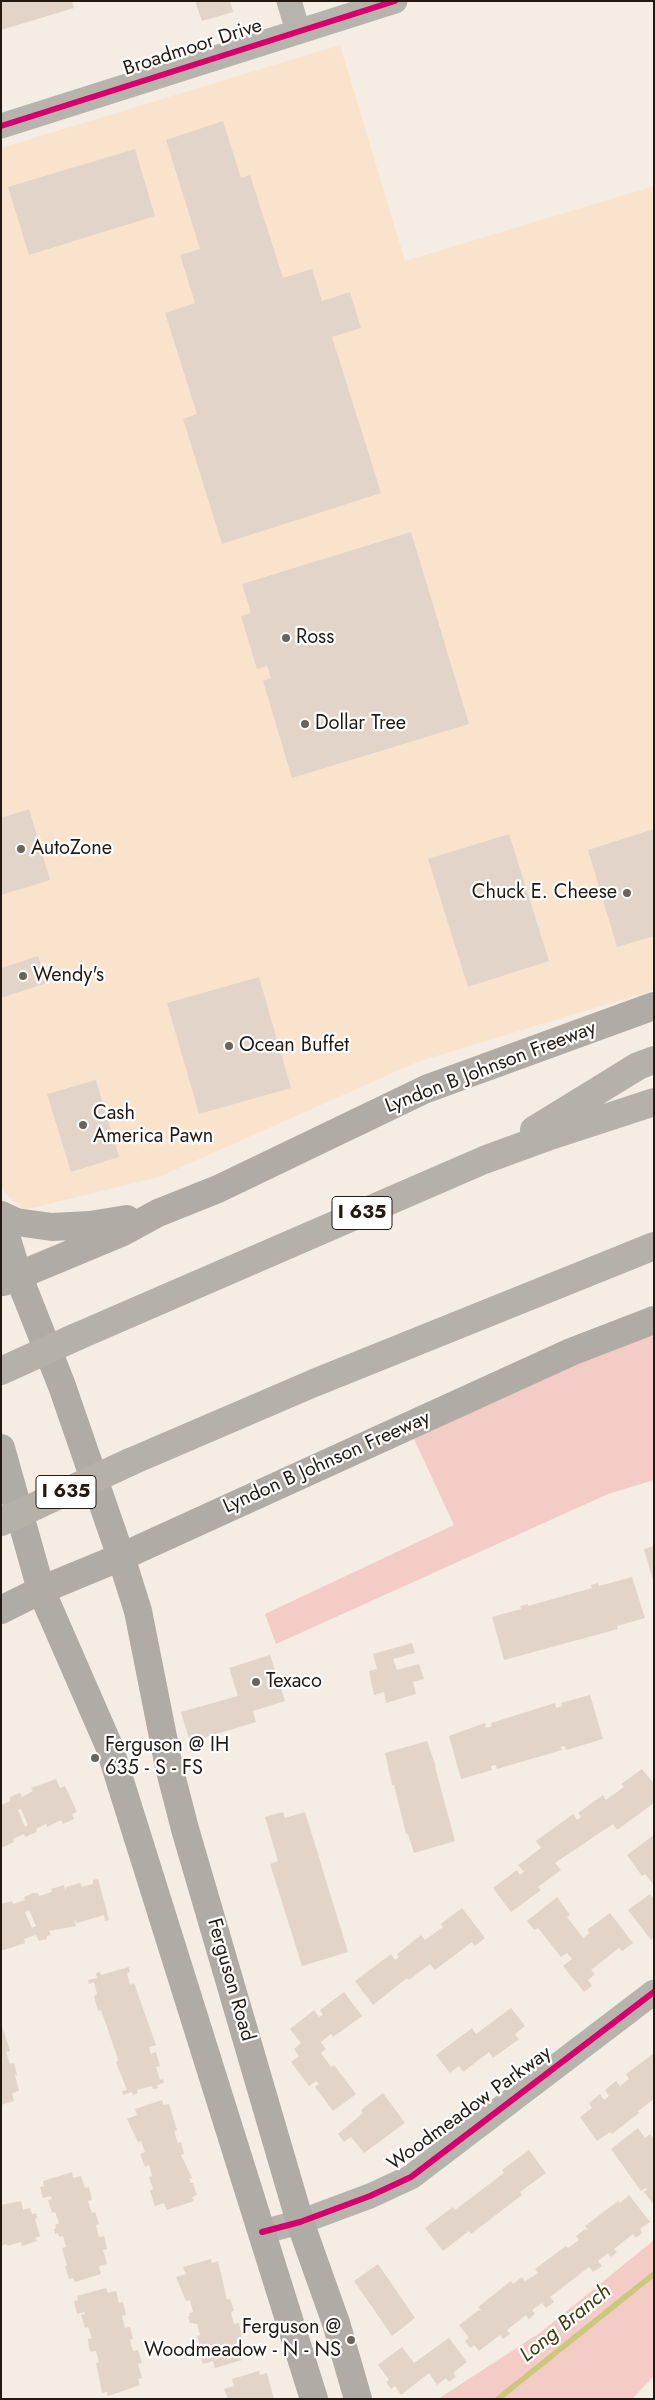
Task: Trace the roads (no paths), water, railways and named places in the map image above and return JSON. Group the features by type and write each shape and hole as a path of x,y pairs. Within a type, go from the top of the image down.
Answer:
{"highway":[{"path":"484,1160 638,1066 654,1060"},
{"name":"I 635","path":"1,1371 484,1160 547,1136 654,1102"},
{"name":"I 635","path":"1,1522 130,1462 314,1383 654,1246"}],"main road":[{"name":"Lyndon B Johnson Freeway","path":"10,1279 124,1232 158,1213 218,1189 426,1089 654,1006"},
{"path":"1,1215 16,1222 52,1227 90,1225 158,1213"},
{"name":"Ferguson Road","path":"1,1220 10,1279 62,1386 122,1556 138,1611 169,1767 183,1820 300,2222 336,2323 358,2399"},
{"name":"Lyndon B Johnson Freeway","path":"1,1610 41,1590 122,1556 562,1356 654,1320"},
{"path":"1,1448 41,1590 109,1746 314,2399"}],"street":[{"path":"289,1 298,31"},
{"name":"Broadmoor Drive","path":"1,126 395,1"},
{"name":"Woodmeadow Parkway","path":"262,2232 300,2222 370,2196 411,2177 654,1992"}],"waterway":[{"name":"Long Branch","path":"498,2399 654,2274"}],"place":[{"name":"Ross","path":"286,638"},
{"name":"Dollar Tree","path":"305,724"},
{"name":"AutoZone","path":"21,849"},
{"name":"Chuck E. Cheese","path":"627,893"},
{"name":"Wendy's","path":"23,976"},
{"name":"Ocean Buffet","path":"229,1046"},
{"name":"Cash America Pawn","path":"83,1125"},
{"name":"Texaco","path":"256,1682"},
{"name":"Ferguson @ IH 635 - S - FS","path":"95,1758"},
{"name":"Ferguson @ Woodmeadow - N - NS","path":"351,2340"}]}
